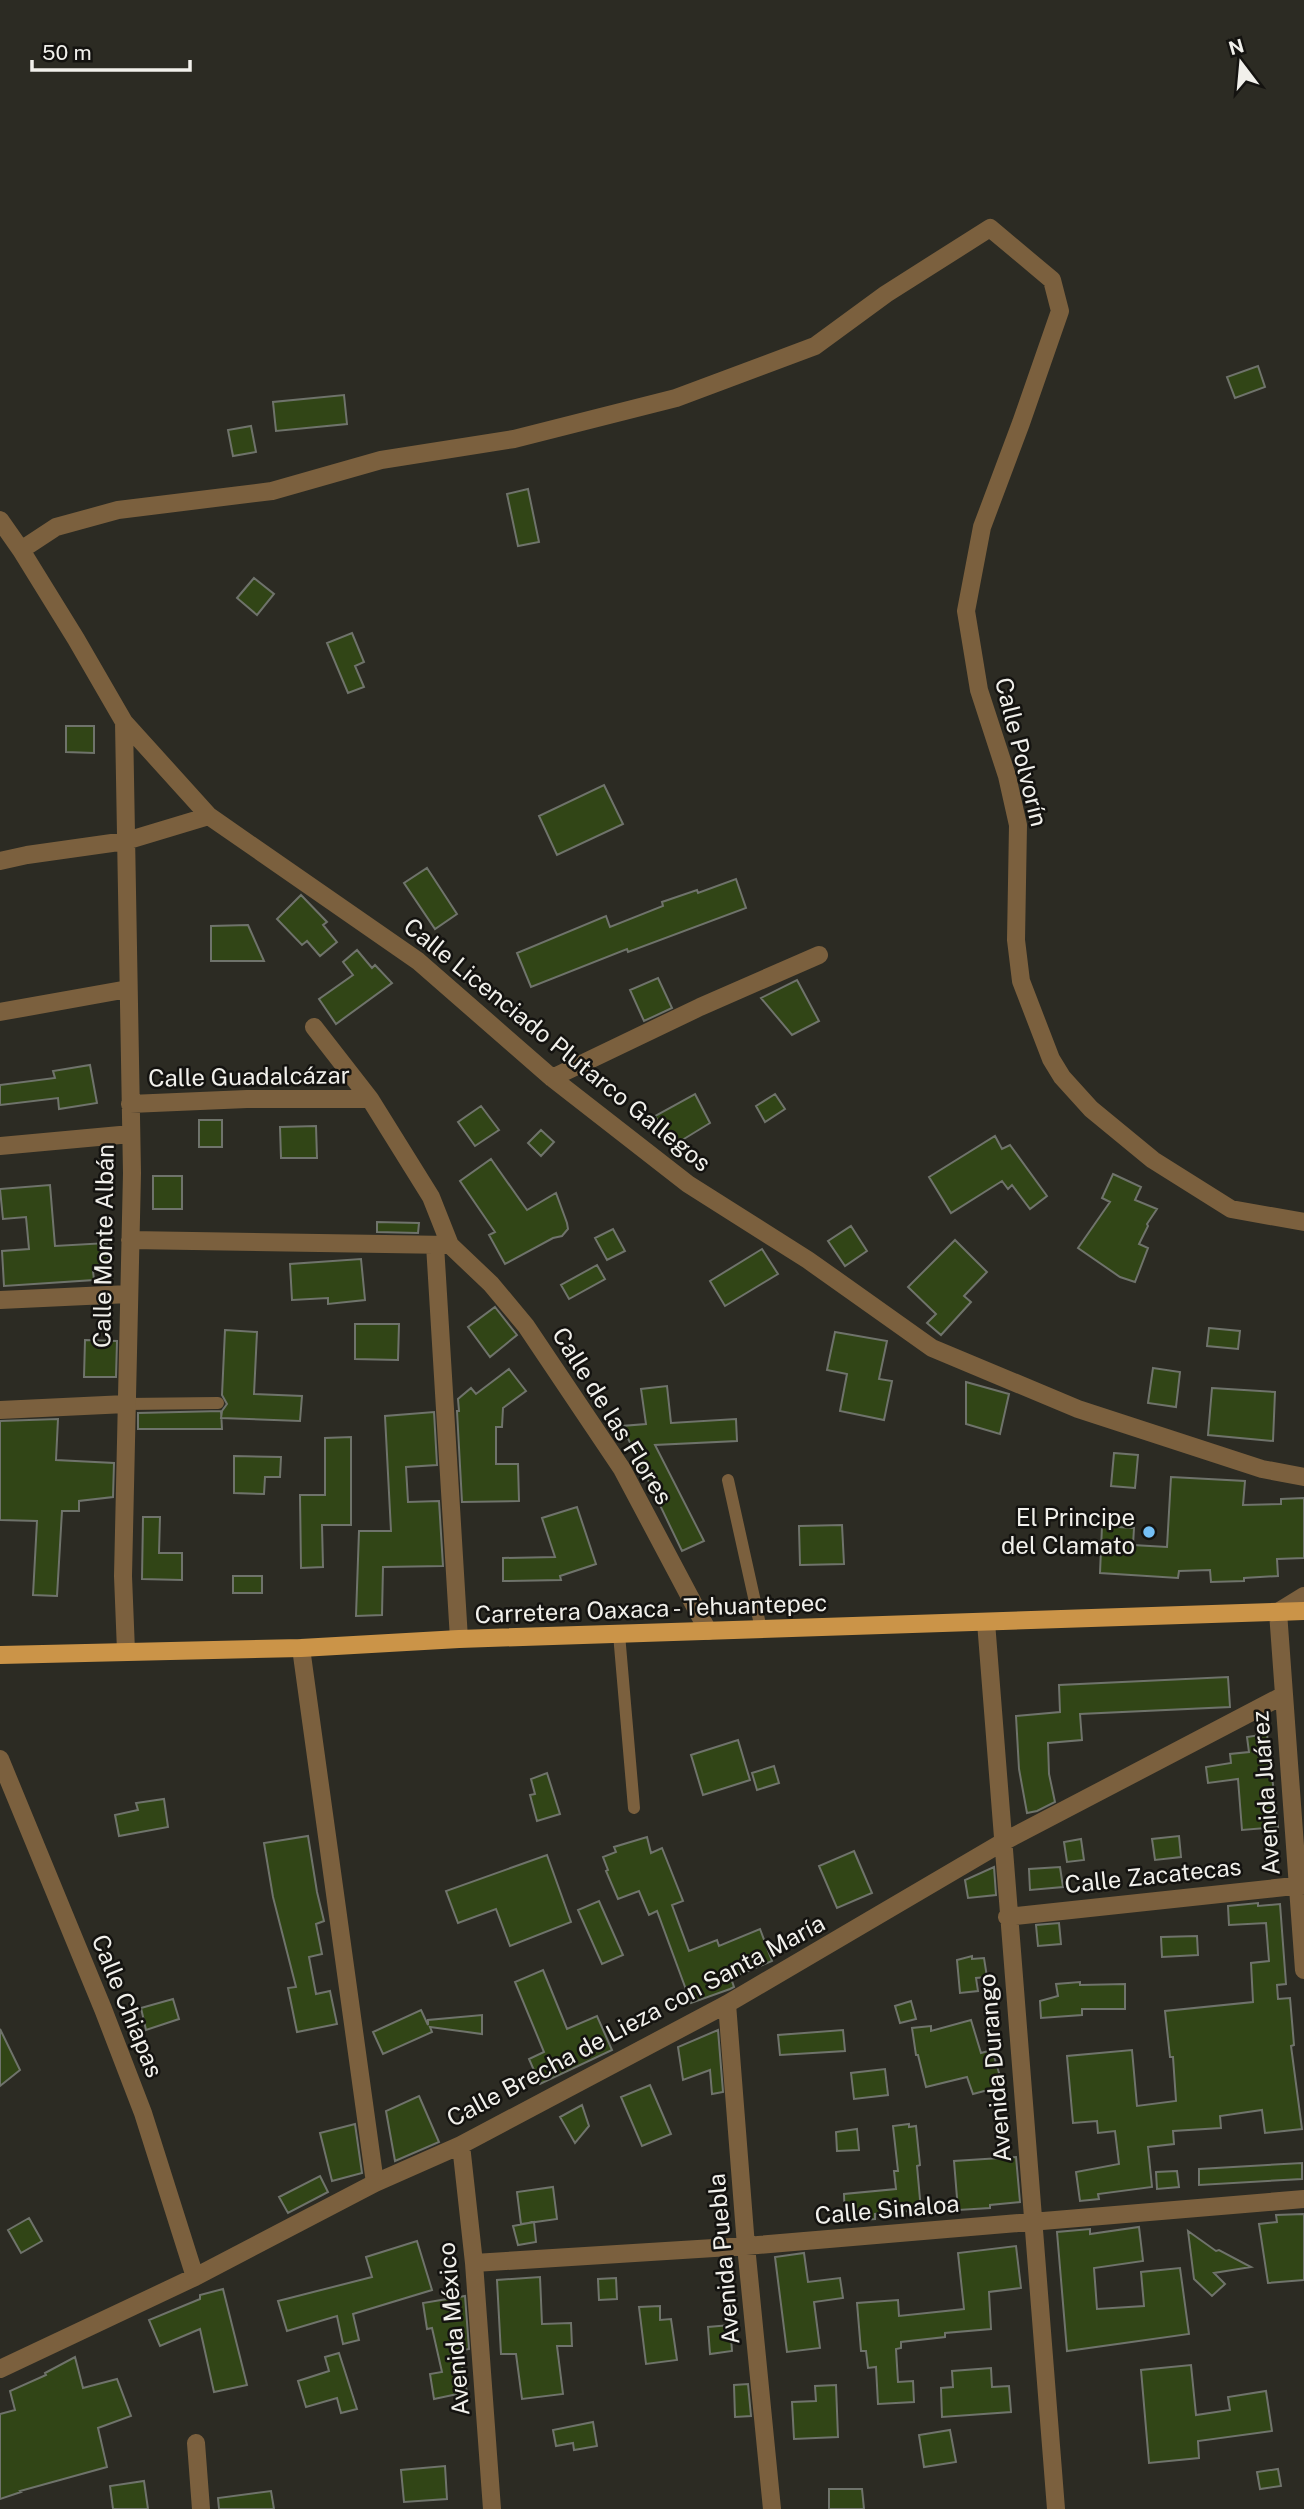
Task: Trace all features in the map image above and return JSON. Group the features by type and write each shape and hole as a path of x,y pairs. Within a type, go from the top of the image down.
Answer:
{"main road":[{"name":"Carretera Oaxaca - Tehuantepec","path":"0,1655 300,1648 459,1639 1304,1611"}],"street":[{"name":"Calle Polvorín","path":"21,550 56,527 118,510 272,491 381,460 514,439 676,398 814,346 886,294 990,228 1052,280 1060,311 982,527 966,611 979,690 1007,776 1018,825 1016,940 1021,981 1051,1059 1062,1077 1091,1109 1153,1160 1231,1209 1304,1222"},
{"name":"Calle Licenciado Plutarco Gallegos","path":"0,520 76,639 124,722 209,816 418,961 552,1078 688,1184 808,1260 932,1348 1078,1409 1262,1469 1304,1477"},
{"name":"Calle Monte Albán","path":"124,722 131,1134 123,1576 126,1651"},
{"path":"0,861 127,841 209,816"},
{"path":"552,1078 699,1007 819,955"},
{"path":"0,1012 128,989"},
{"name":"Calle de las Flores","path":"314,1027 370,1099 430,1197 443,1245 459,1639"},
{"name":"Calle Guadalcázar","path":"130,1104 247,1099 370,1099"},
{"path":"0,1146 131,1134"},
{"path":"130,1240 443,1245"},
{"name":"Calle de las Flores","path":"443,1245 491,1284 526,1326 622,1469 708,1631"},
{"path":"0,1300 129,1294"},
{"path":"0,1410 126,1404"},
{"path":"1278,1612 1304,1596"},
{"name":"Avenida Juárez","path":"1278,1612 1301,1885 1304,1970"},
{"name":"Avenida Durango","path":"986,1622 1007,1917 1056,2509"},
{"path":"300,1648 375,2183"},
{"name":"Calle Brecha de Lieza con Santa María","path":"0,2369 195,2277 375,2183 461,2145 727,2004 1003,1842 1284,1695"},
{"name":"Calle Chiapas","path":"0,1759 143,2113 195,2277"},
{"name":"Calle Zacatecas","path":"1007,1917 1301,1885"},
{"name":"Avenida Puebla","path":"727,2004 746,2246 772,2509"},
{"name":"Avenida México","path":"461,2145 474,2263 492,2509"},
{"name":"Calle Sinaloa","path":"474,2263 746,2246 1304,2199"},
{"path":"196,2443 201,2509"}],"lane":[{"path":"126,1404 218,1403"},
{"path":"728,1480 761,1629"},
{"path":"619,1634 634,1808"}],"building":[{"path":"1258,366 1265,387 1235,398 1227,377"},
{"path":"344,395 347,424 276,431 273,402"},
{"path":"251,426 256,452 233,456 228,430"},
{"path":"528,489 539,542 518,546 507,494"},
{"path":"254,578 274,594 257,615 237,598"},
{"path":"352,633 364,662 355,666 364,687 348,693 327,643"},
{"path":"66,726 94,726 94,753 66,752"},
{"path":"604,785 623,824 557,855 539,816"},
{"path":"427,868 457,914 435,929 404,883"},
{"path":"736,879 746,908 628,952 627,949 531,987 517,953 606,916 610,927 663,906 662,902"},
{"path":"301,895 327,922 323,925 337,942 320,956 307,941 302,945 277,919"},
{"path":"248,925 264,961 211,961 211,926"},
{"path":"357,950 372,968 375,965 392,983 336,1024 319,999 353,975 343,962"},
{"path":"658,978 672,1008 644,1021 630,990"},
{"path":"797,980 819,1021 792,1035 761,998"},
{"path":"90,1065 97,1103 59,1109 58,1098 0,1105 0,1085 55,1078 53,1071"},
{"path":"695,1094 710,1123 674,1145 655,1116"},
{"path":"775,1094 785,1109 765,1122 756,1106"},
{"path":"481,1106 499,1130 475,1146 458,1122"},
{"path":"199,1120 222,1120 222,1147 199,1147"},
{"path":"316,1126 317,1158 281,1158 280,1127"},
{"path":"541,1130 554,1142 541,1156 528,1143"},
{"path":"995,1136 1002,1149 1010,1145 1047,1196 1030,1209 1012,1185 1008,1189 1002,1181 951,1213 929,1177"},
{"path":"491,1159 527,1210 556,1193 568,1229 562,1236 553,1238 505,1264 489,1235 495,1232 460,1181"},
{"path":"1113,1174 1141,1187 1135,1200 1157,1209 1139,1244 1148,1248 1135,1282 1120,1277 1078,1248 1110,1202 1102,1198"},
{"path":"153,1176 182,1176 182,1209 153,1209"},
{"path":"50,1185 55,1246 107,1243 108,1270 93,1271 94,1280 4,1286 2,1251 29,1249 26,1217 3,1219 0,1189"},
{"path":"377,1222 419,1223 418,1233 377,1232"},
{"path":"851,1226 867,1251 845,1266 828,1241"},
{"path":"613,1229 625,1251 607,1260 595,1238"},
{"path":"955,1240 987,1272 964,1296 971,1302 941,1335 927,1323 936,1314 908,1287"},
{"path":"762,1249 778,1274 725,1306 710,1281"},
{"path":"361,1259 365,1300 328,1304 328,1298 292,1300 290,1264"},
{"path":"597,1265 605,1279 569,1299 561,1285"},
{"path":"495,1307 517,1335 490,1357 468,1327"},
{"path":"355,1324 399,1324 398,1360 355,1359"},
{"path":"1209,1328 1240,1331 1238,1349 1207,1346"},
{"path":"225,1330 257,1332 254,1394 302,1396 300,1421 221,1418 227,1404 222,1395"},
{"path":"835,1332 887,1341 879,1379 892,1381 884,1420 840,1411 847,1374 827,1370"},
{"path":"85,1340 117,1341 116,1377 84,1377"},
{"path":"1153,1368 1180,1372 1176,1407 1148,1403"},
{"path":"509,1369 526,1391 503,1408 502,1427 496,1427 496,1464 518,1464 519,1501 462,1502 458,1399 471,1388 476,1394"},
{"path":"966,1382 1009,1394 1000,1434 966,1424"},
{"path":"667,1386 671,1423 736,1419 737,1441 655,1445 704,1541 682,1551 622,1426 646,1424 641,1389"},
{"path":"1212,1388 1275,1392 1273,1441 1208,1435"},
{"path":"221,1411 222,1429 138,1429 138,1413"},
{"path":"434,1412 437,1465 406,1467 408,1502 439,1501 443,1566 383,1567 382,1615 356,1616 359,1531 391,1531 385,1416"},
{"path":"58,1419 56,1460 114,1463 113,1497 79,1501 79,1511 62,1511 57,1596 33,1595 37,1521 0,1520 0,1421"},
{"path":"351,1437 351,1525 322,1525 323,1567 301,1568 300,1495 325,1495 325,1438"},
{"path":"1114,1453 1138,1455 1135,1488 1111,1486"},
{"path":"234,1456 281,1457 280,1477 265,1477 264,1494 234,1493"},
{"path":"1171,1477 1245,1481 1243,1505 1281,1504 1281,1499 1304,1498 1304,1558 1277,1559 1278,1576 1244,1578 1244,1581 1211,1582 1210,1570 1179,1571 1178,1578 1100,1573 1102,1526 1134,1528 1133,1545 1167,1547"},
{"path":"577,1507 596,1564 560,1576 561,1580 503,1581 503,1558 555,1557 542,1518"},
{"path":"143,1517 160,1517 159,1553 182,1553 182,1580 142,1579"},
{"path":"842,1525 844,1564 800,1565 799,1526"},
{"path":"233,1576 262,1576 262,1593 233,1593"},
{"path":"1228,1677 1230,1707 1080,1714 1082,1740 1048,1743 1049,1774 1055,1802 1027,1813 1019,1769 1016,1716 1060,1712 1059,1685"},
{"path":"1267,1734 1278,1827 1242,1830 1238,1779 1208,1783 1206,1767 1231,1763 1230,1754 1249,1752 1247,1737"},
{"path":"738,1740 750,1780 703,1795 691,1755"},
{"path":"774,1766 779,1783 757,1790 752,1773"},
{"path":"547,1773 560,1814 537,1821 530,1795 535,1794 531,1779"},
{"path":"164,1799 168,1827 119,1836 115,1815 138,1810 136,1803"},
{"path":"308,1836 324,1921 316,1924 322,1954 309,1957 316,1994 330,1991 337,2024 297,2032 288,1988 296,1987 273,1897 264,1843"},
{"path":"1179,1836 1181,1857 1155,1860 1152,1839"},
{"path":"647,1837 651,1853 662,1848 683,1901 672,1905 689,1951 717,1940 719,1946 760,1929 772,1961 731,1978 734,1987 691,2003 657,1911 649,1915 639,1891 618,1899 606,1871 608,1870 603,1857 616,1852 614,1847"},
{"path":"1081,1839 1084,1860 1067,1862 1064,1842"},
{"path":"854,1851 872,1893 837,1908 819,1866"},
{"path":"547,1855 571,1922 510,1946 496,1909 458,1923 446,1891"},
{"path":"994,1867 996,1895 968,1898 965,1880"},
{"path":"1060,1867 1063,1887 1030,1890 1029,1869"},
{"path":"599,1901 623,1955 602,1964 578,1910"},
{"path":"1258,1903 1258,1906 1280,1904 1286,1984 1277,1985 1278,1999 1290,1998 1294,2045 1291,2046 1302,2129 1265,2133 1262,2110 1220,2116 1221,2128 1173,2131 1174,2144 1148,2147 1152,2187 1098,2194 1099,2199 1080,2201 1076,2172 1119,2164 1115,2131 1098,2133 1097,2121 1073,2123 1067,2056 1132,2050 1137,2106 1176,2101 1173,2057 1170,2057 1165,2011 1253,2002 1251,1963 1269,1961 1266,1923 1229,1925 1228,1906"},
{"path":"1059,1923 1061,1944 1038,1946 1036,1925"},
{"path":"1197,1936 1198,1955 1162,1957 1161,1937"},
{"path":"972,1956 972,1959 984,1958 987,1977 976,1978 978,1991 960,1993 957,1960"},
{"path":"543,1970 567,2029 597,2016 612,2050 540,2084 529,2059 544,2052 515,1982"},
{"path":"1080,1982 1080,1985 1125,1984 1125,2009 1082,2009 1082,2015 1041,2018 1040,2001 1058,1996 1056,1984"},
{"path":"173,1999 179,2019 146,2030 141,2008"},
{"path":"911,2001 916,2019 900,2023 895,2006"},
{"path":"421,2010 428,2025 428,2020 482,2015 482,2034 430,2027 432,2032 383,2054 373,2032"},
{"path":"971,2020 981,2053 992,2050 1003,2086 973,2094 967,2077 926,2087 916,2055 912,2028 931,2026 931,2031"},
{"path":"0,2029 20,2070 0,2086"},
{"path":"718,2030 723,2092 712,2094 710,2070 683,2080 678,2047"},
{"path":"843,2030 845,2051 780,2055 778,2035"},
{"path":"885,2069 888,2095 854,2099 851,2073"},
{"path":"650,2085 671,2134 642,2146 621,2097"},
{"path":"419,2096 439,2142 395,2161 386,2111"},
{"path":"582,2105 589,2126 575,2143 560,2117"},
{"path":"355,2124 362,2173 332,2181 320,2133"},
{"path":"909,2124 909,2127 916,2126 921,2210 875,2214 875,2219 845,2221 844,2194 896,2189 894,2171 898,2171 893,2126"},
{"path":"857,2129 859,2150 837,2151 836,2132"},
{"path":"1016,2157 1020,2202 990,2205 990,2208 958,2210 954,2161"},
{"path":"1302,2163 1302,2179 1199,2185 1199,2169"},
{"path":"1177,2171 1179,2187 1157,2189 1156,2172"},
{"path":"320,2176 328,2192 288,2213 279,2197"},
{"path":"553,2187 557,2219 521,2224 517,2192"},
{"path":"1304,2214 1304,2280 1268,2283 1259,2224 1277,2222 1276,2215"},
{"path":"29,2218 42,2241 21,2253 8,2230"},
{"path":"534,2222 536,2242 518,2245 513,2226"},
{"path":"1139,2227 1143,2261 1094,2268 1097,2309 1144,2306 1141,2272 1180,2268 1189,2334 1067,2351 1057,2232 1090,2229 1090,2234"},
{"path":"1188,2231 1216,2251 1219,2250 1251,2267 1214,2273 1225,2284 1212,2296 1194,2279"},
{"path":"417,2241 432,2290 353,2314 359,2340 343,2344 337,2316 287,2331 278,2301 372,2277 366,2257"},
{"path":"1016,2246 1021,2288 989,2292 991,2329 945,2333 945,2337 901,2342 901,2348 896,2349 898,2382 913,2381 914,2402 878,2404 876,2367 868,2368 866,2351 861,2351 857,2303 898,2300 899,2316 964,2309 958,2253"},
{"path":"804,2253 808,2282 840,2278 843,2298 814,2302 820,2348 787,2352 775,2257"},
{"path":"540,2277 542,2324 571,2323 572,2346 557,2346 563,2394 522,2399 516,2354 501,2354 497,2280"},
{"path":"616,2278 617,2299 599,2300 598,2279"},
{"path":"223,2289 247,2385 214,2392 200,2329 160,2346 149,2320 200,2299 200,2295"},
{"path":"465,2296 469,2349 459,2351 467,2392 434,2399 430,2374 442,2372 432,2328 427,2329 423,2303"},
{"path":"660,2306 660,2320 671,2319 677,2360 646,2364 639,2307"},
{"path":"730,2325 732,2351 710,2354 708,2327"},
{"path":"339,2353 357,2409 341,2413 337,2398 306,2407 298,2381 329,2371 325,2357"},
{"path":"75,2357 83,2388 117,2379 131,2416 98,2428 107,2467 0,2499 0,2414 15,2410 10,2391 46,2375 45,2373"},
{"path":"1191,2365 1196,2415 1230,2410 1228,2397 1266,2391 1272,2431 1198,2441 1199,2458 1149,2463 1141,2370"},
{"path":"991,2368 992,2387 1009,2386 1011,2412 942,2417 941,2388 953,2387 952,2371"},
{"path":"748,2384 751,2416 735,2417 734,2385"},
{"path":"836,2385 838,2437 794,2439 792,2402 816,2401 815,2386"},
{"path":"593,2422 597,2446 574,2450 573,2443 556,2446 553,2430"},
{"path":"950,2430 956,2462 924,2467 919,2435"},
{"path":"445,2466 447,2499 404,2502 401,2470"},
{"path":"1278,2469 1281,2486 1260,2489 1257,2472"},
{"path":"144,2481 148,2509 113,2509 110,2486"},
{"path":"829,2489 862,2489 864,2509 829,2509"},
{"path":"271,2491 274,2509 219,2509 218,2498"}],"place":[{"name":"El Principe del Clamato","path":"1149,1532"}]}
